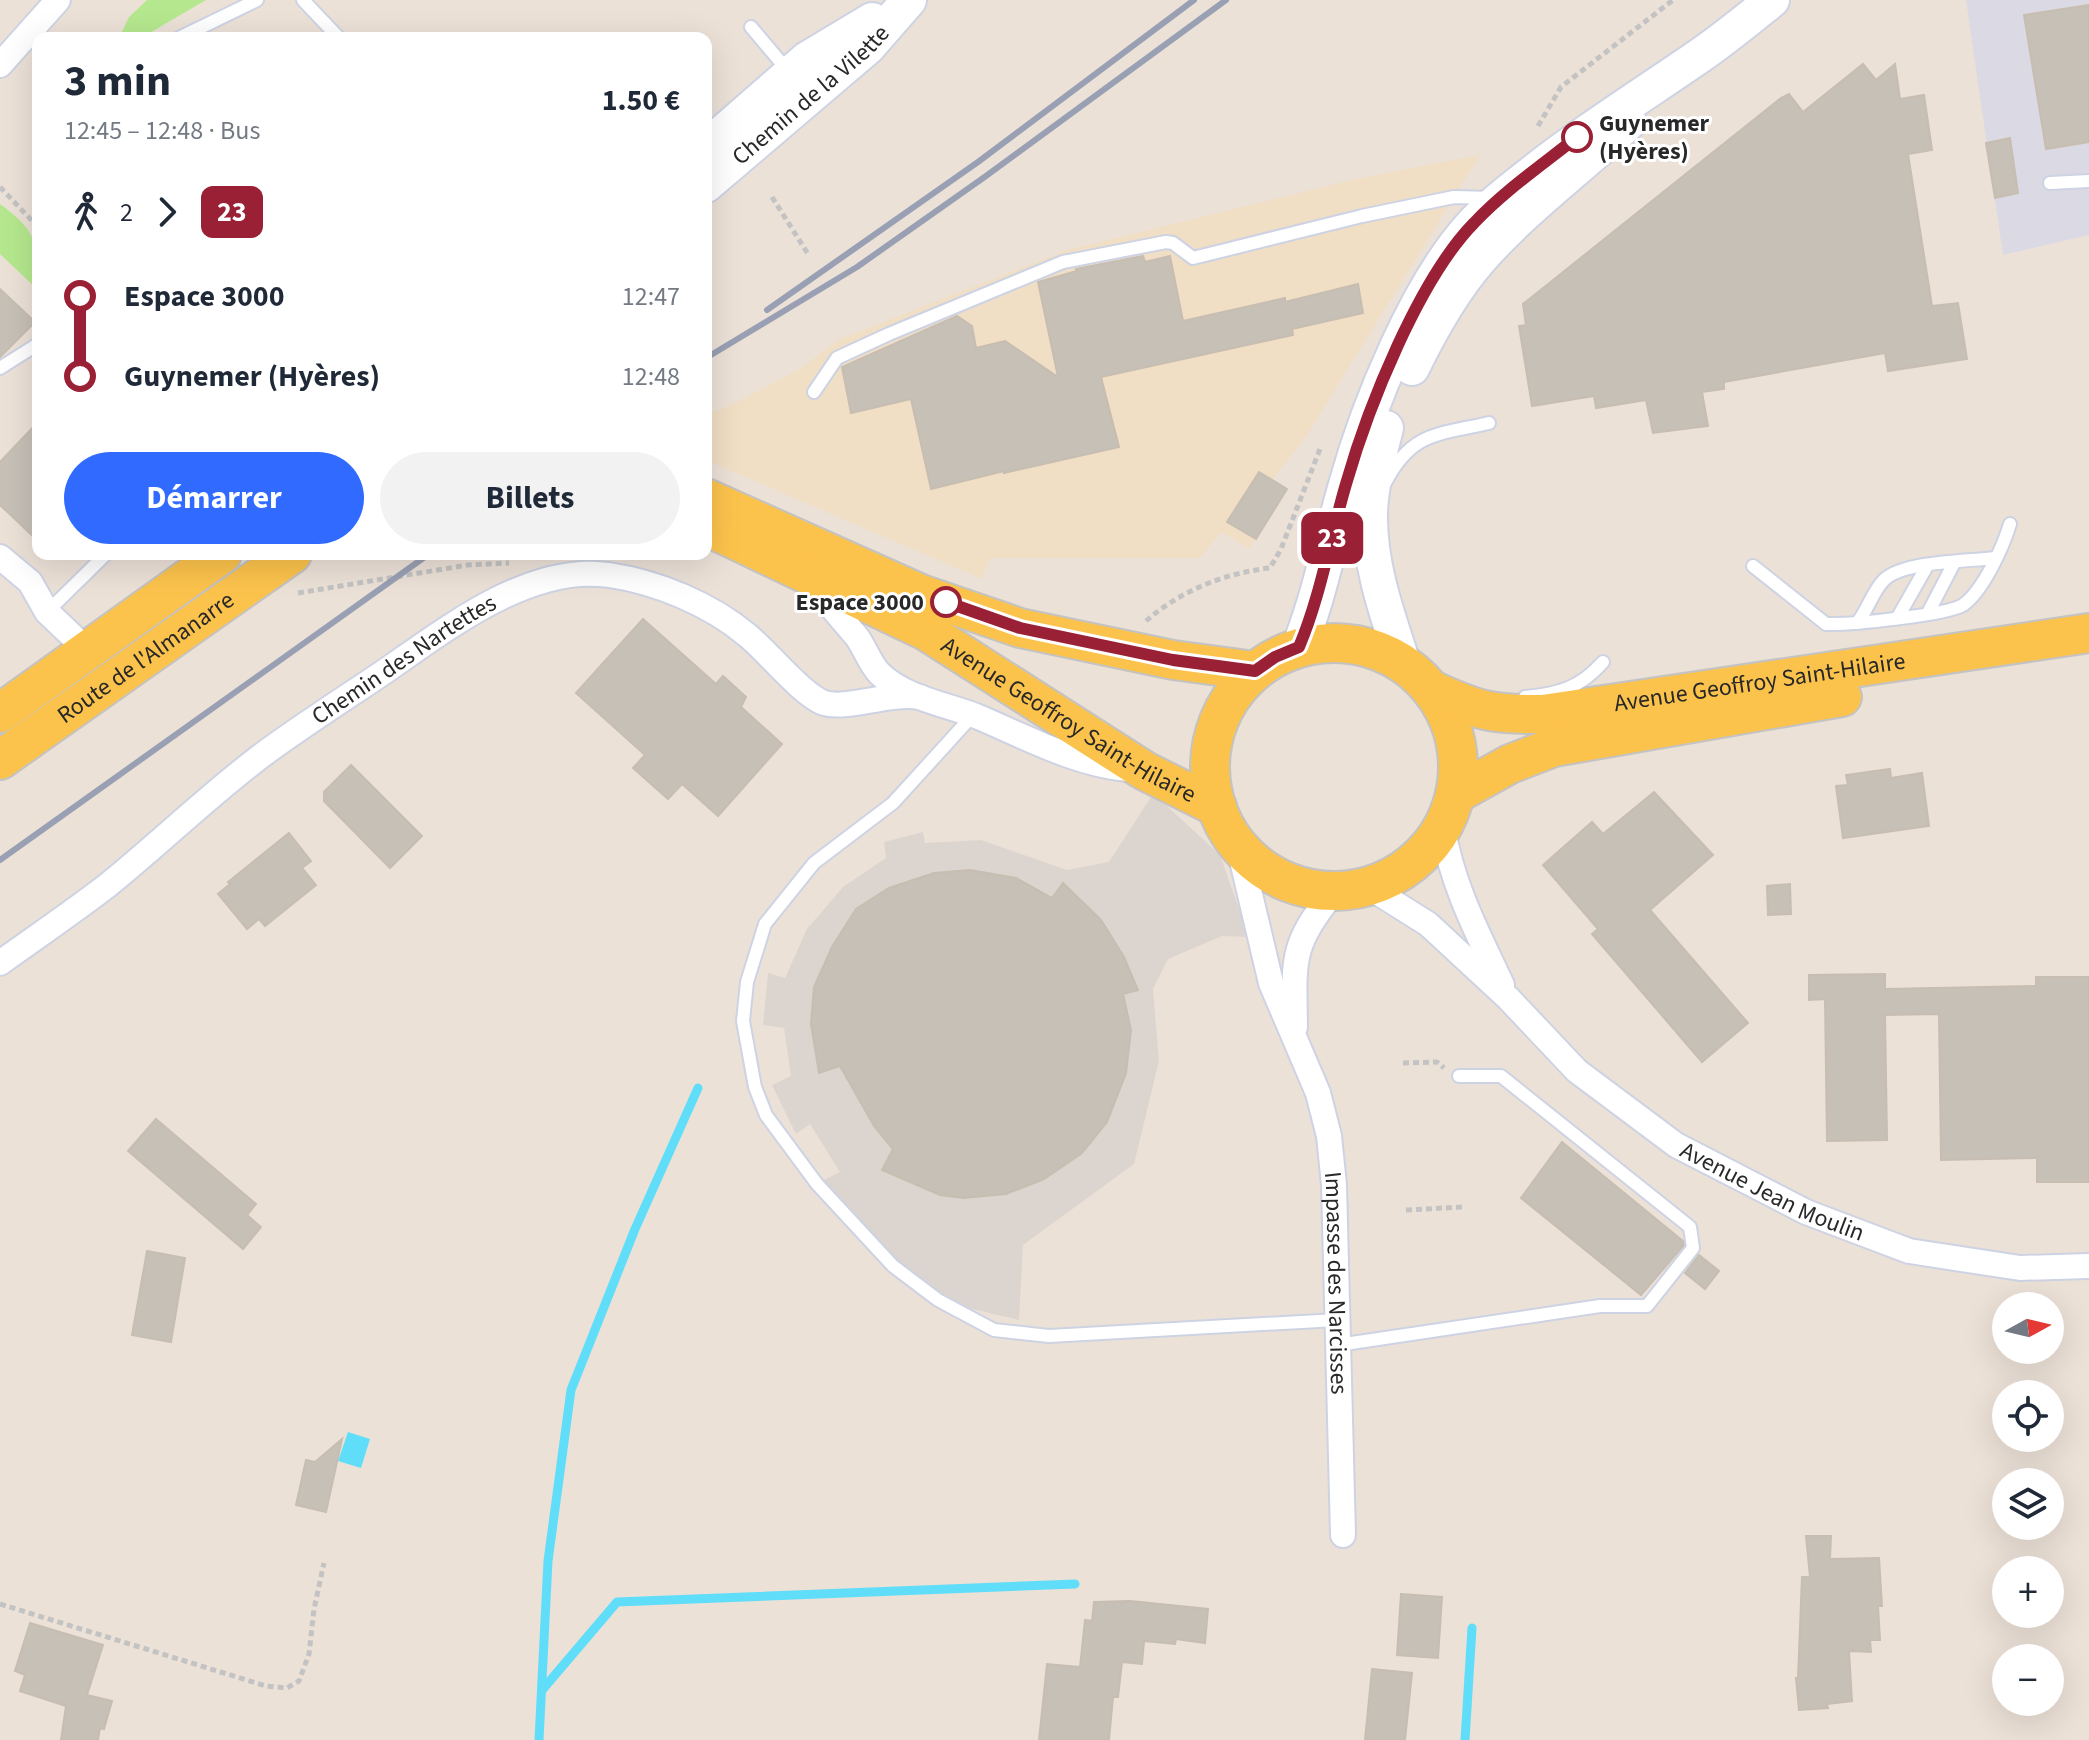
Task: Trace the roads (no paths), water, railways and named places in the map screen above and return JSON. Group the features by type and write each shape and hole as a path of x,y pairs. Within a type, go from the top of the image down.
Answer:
{"main road":[{"name":"Avenue Geoffroy Saint-Hilaire","path":"712,501 921,594 1020,628 1173,660 1255,671"},
{"name":"Avenue Geoffroy Saint-Hilaire","path":"712,529 926,631 1145,771 1217,807"},
{"name":"Route de l'Almanarre","path":"0,713 214,560"},
{"name":"Route de l'Almanarre","path":"0,760 283,560"},
{"name":"Avenue Geoffroy Saint-Hilaire","path":"1432,690 1466,706 1497,714 1543,714 2089,633"},
{"path":"1335,642 1370,648 1403,663 1432,690 1450,722 1458,757 1456,794 1443,829 1416,861 1399,875 1351,890 1298,887 1266,872 1239,848 1226,829 1217,807 1210,771 1214,734 1230,699 1255,671 1275,657 1299,647 1335,642"},
{"name":"Avenue Geoffroy Saint-Hilaire","path":"1456,794 1532,754 1577,742 2089,659"}],"street":[{"path":"0,65 58,0"},
{"name":"Chemin de la Vilette","path":"712,143 800,85 868,47 908,0"},
{"path":"1403,663 1375,569 1370,511 1375,471 1390,412 1424,343 1510,209 1577,137 1699,57 1772,0"},
{"name":"Chemin de la Vilette","path":"712,179 800,85"},
{"path":"1299,647 1309,624 1347,481 1376,398 1418,303 1472,224 1510,209"},
{"path":"0,557 30,582 47,612 88,651"},
{"name":"Chemin des Nartettes","path":"0,963 107,886 272,748 424,644 524,587 560,577 605,575 627,578 694,603 747,634 824,703 846,704 892,695 920,697"},
{"path":"806,575 858,639 880,673 920,697 973,715 1059,752 1113,768 1145,771"},
{"path":"846,704 868,682 871,660"},
{"name":"Avenue Jean Moulin","path":"1443,829 1462,900 1508,998"},
{"name":"Impasse des Narcisses","path":"1239,848 1271,983 1318,1093 1329,1136 1334,1185 1343,1535"},
{"name":"Impasse des Narcisses","path":"1295,1037 1295,956 1303,934 1351,890"},
{"name":"Avenue Jean Moulin","path":"1351,890 1428,924 1508,998 1577,1071 1676,1145 1806,1212 1909,1251 2020,1268 2089,1266"}],"lane":[{"path":"191,32 257,0"},
{"path":"303,0 333,32"},
{"path":"751,27 800,85"},
{"path":"2050,183 2089,181"},
{"path":"814,392 837,358 1063,262 1166,242 1173,243 1193,258 1362,216 1454,197 1510,209"},
{"path":"0,368 32,348"},
{"path":"1370,511 1397,463 1422,438 1489,423"},
{"path":"1753,566 1826,624 1857,623 1955,609 1966,603 1996,558 2010,524"},
{"path":"1857,623 1881,583 1890,575 1905,569 1996,558"},
{"path":"47,612 100,560"},
{"path":"1928,613 1954,563"},
{"path":"1898,617 1927,566"},
{"path":"1506,696 1528,697 1566,690 1589,678 1603,662"},
{"path":"1432,690 1480,695"},
{"path":"973,715 893,803 814,863 765,924 747,982 743,1021 755,1087 766,1115 817,1184 893,1266 938,1300 994,1330 1049,1336 1337,1320"},
{"path":"1338,1345 1600,1306 1647,1306 1693,1248 1690,1227 1501,1076 1453,1074"}],"water":[{"path":"348,1432 370,1439 361,1468 338,1461"}],"waterway":[{"path":"539,1740 548,1561 571,1390 635,1229 698,1088"},
{"path":"543,1689 617,1602 1075,1584"},
{"path":"1465,1740 1472,1628"}],"railway":[{"path":"767,310 978,162 1194,0"},
{"path":"712,354 857,267 1226,0"},
{"path":"0,860 421,560"}],"place":[{"name":"Guynemer (Hyères)","path":"1577,137"},
{"name":"Espace 3000","path":"946,602"}]}
